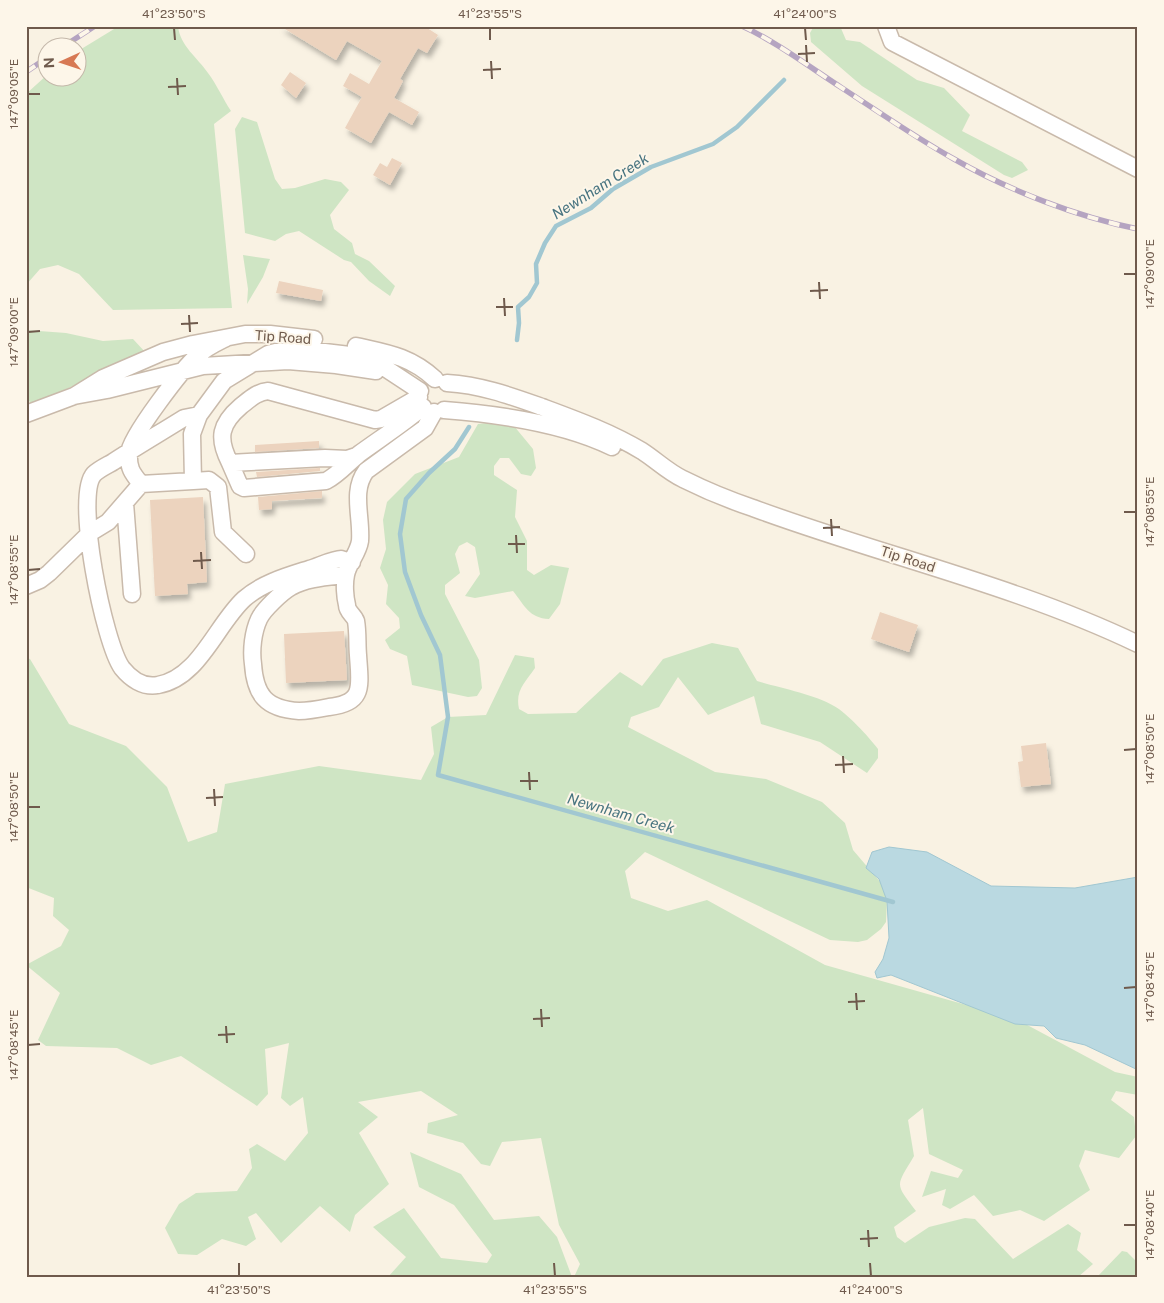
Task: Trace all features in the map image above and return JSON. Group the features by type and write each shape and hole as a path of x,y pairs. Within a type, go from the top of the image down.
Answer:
{"street":[{"path":"886,26 892,42 1138,169"},
{"name":"Tip Road","path":"74,396 104,378 164,352 192,344 246,334 270,334 333,341 408,359 441,381 477,386 496,391 594,426 642,452 678,476"},
{"path":"142,484 131,472 129,451 143,424 184,370 207,348 226,338"},
{"name":"Tip Road","path":"26,414 74,396 107,390 203,366 288,361 374,370 398,378 428,403 506,417 590,437 638,461 752,508 1026,598 1138,644"},
{"path":"193,481 192,434 199,415 224,381 252,363"},
{"path":"349,569 291,587 281,594 259,619 251,650 254,678 256,688 273,706 303,711 348,704 354,698 358,690 359,678 356,620 347,608 349,569 358,552 360,540 358,488 360,479 366,471 425,428 428,403 425,383 441,381 452,392 452,398 448,407 428,403 375,420 268,391 261,392 230,416 224,426 222,446 240,486 252,487 326,482 356,456 405,422 428,403"},
{"path":"199,415 184,418 94,474 87,494 93,571 100,604 121,666 132,678 143,684 156,686 171,681 201,656 231,614 244,600 281,578 341,559 349,569"},
{"path":"230,463 325,458 347,459 356,456"},
{"path":"26,586 49,574 90,533 108,522 142,484 209,480 218,487 223,532 246,554"},
{"path":"125,503 132,594"}],"green space":[{"path":"119,26 178,26 182,40 204,67 231,111 214,124 232,308 113,310 79,274 58,265 40,269 26,285 26,94 38,83 38,88 88,88 88,45"},
{"path":"814,26 840,26 846,40 860,42 917,80 944,88 970,115 962,131 1022,162 1028,170 1012,178 1004,175 862,86 811,42 810,33"},
{"path":"242,117 257,122 275,179 282,189 295,188 325,179 341,182 349,190 330,215 334,229 352,243 355,254 369,261 395,286 390,296 369,281 351,262 344,260 299,231 286,234 275,241 245,233 235,129"},
{"path":"243,255 270,259 263,277 247,304 248,289"},
{"path":"26,330 66,333 103,341 133,339 146,353 33,404 26,399"},
{"path":"496,422 514,426 533,449 536,468 531,476 521,474 509,458 500,458 494,466 494,475 517,490 515,517 527,541 527,570 534,575 551,565 569,568 560,604 549,619 542,618 532,614 513,591 475,598 465,596 480,574 475,547 467,542 459,546 455,554 460,573 445,585 445,594 479,660 482,688 477,696 468,697 412,685 407,656 390,649 385,640 400,628 399,618 386,604 388,585 380,568 386,549 383,520 387,502 415,474 459,457 478,424"},
{"path":"712,643 738,648 757,681 817,698 845,714 878,749 878,758 867,773 820,742 761,724 754,696 708,715 678,677 659,707 631,717 628,727 715,772 766,779 822,802 845,823 853,850 882,884 887,901 886,922 881,929 867,940 858,942 830,940 645,852 625,871 631,898 668,911 707,900 825,965 1016,1019 1115,1072 1138,1077 1138,1095 1116,1091 1111,1100 1134,1117 1136,1136 1119,1158 1085,1150 1079,1166 1090,1190 1044,1221 1020,1210 993,1216 974,1195 950,1209 942,1205 946,1189 922,1197 931,1171 958,1178 963,1170 929,1154 923,1108 908,1120 914,1156 900,1184 904,1195 916,1211 894,1227 897,1237 905,1243 929,1227 965,1218 975,1219 1013,1259 1068,1224 1081,1233 1077,1250 1093,1264 1078,1277 574,1277 580,1264 559,1225 541,1138 502,1142 490,1166 481,1164 463,1143 427,1133 428,1123 458,1115 421,1091 358,1102 378,1117 359,1133 389,1184 355,1215 350,1232 320,1206 281,1243 256,1213 248,1217 256,1239 246,1246 222,1239 197,1255 178,1254 165,1228 179,1204 196,1193 237,1191 252,1168 249,1149 257,1144 285,1161 308,1133 303,1097 290,1106 281,1098 289,1043 265,1049 268,1094 257,1106 181,1056 151,1065 117,1048 46,1046 38,1040 60,993 26,965 61,946 69,930 53,916 54,898 26,887 26,658 30,659 69,724 126,746 167,787 188,842 217,832 225,784 319,766 421,780 434,754 431,727 448,717 486,715 515,655 534,658 535,668 524,683 518,697 519,709 528,714 576,713 620,672 642,686 663,659"},
{"path":"410,1152 461,1174 494,1220 539,1216 557,1237 572,1277 388,1277 406,1257 373,1227 404,1208 441,1258 487,1263 492,1255 454,1205 419,1187"},
{"path":"1122,1251 1127,1252 1138,1263 1138,1277 1097,1277"}],"water":[{"path":"889,847 927,852 991,886 1075,888 1138,877 1138,1070 1085,1045 1056,1038 1044,1026 1015,1024 891,975 877,978 875,972 883,959 889,938 887,901 879,879 866,868 872,852"}],"building":[{"path":"280,26 424,26 438,35 427,53 418,48 400,79 403,81 394,98 419,112 412,125 389,112 371,143 345,128 362,97 343,86 350,73 369,84 382,61 347,41 336,60"},
{"path":"290,72 306,83 296,98 281,85"},
{"path":"392,158 402,163 390,185 373,175 380,163 387,167"},
{"path":"279,281 323,290 321,301 276,293"},
{"path":"319,441 319,448 255,452 255,445"},
{"path":"320,468 320,471 257,477 256,472"},
{"path":"322,491 322,498 272,501 272,509 259,510 258,497"},
{"path":"203,497 207,582 187,584 188,594 155,596 150,500"},
{"path":"880,612 918,625 909,652 871,639"},
{"path":"344,631 347,680 286,683 284,634"},
{"path":"1046,743 1051,784 1021,787 1018,762 1023,761 1021,746"}],"waterway":[{"name":"Newnham Creek","path":"517,340 518,307 529,297 537,283 536,264 545,243 556,226 591,208 613,189 651,167 713,144 737,127 784,80"},
{"name":"Newnham Creek","path":"469,427 455,449 429,473 406,499 400,534 405,572 421,615 440,655 448,717 438,775 893,902"}],"railway":[{"path":"76,38 95,26"},
{"path":"742,26 780,47 912,134 975,170 1020,192 1067,210 1138,229"},
{"path":"26,72 38,64"}]}
